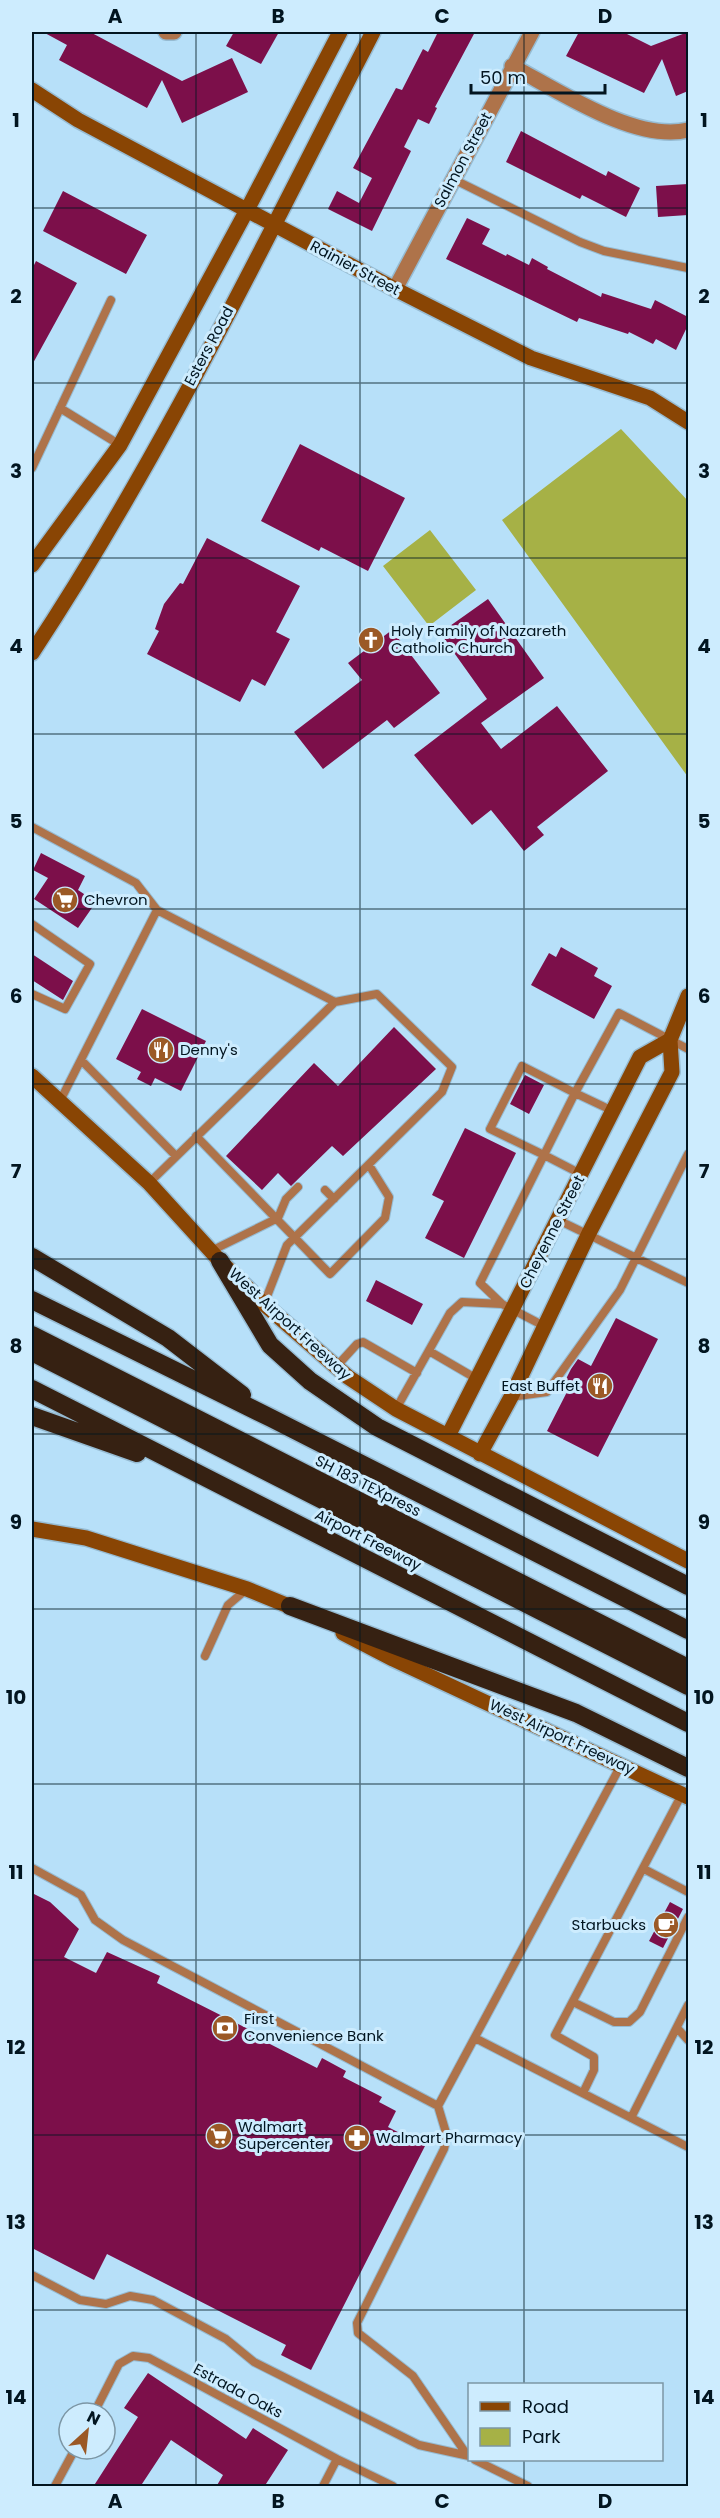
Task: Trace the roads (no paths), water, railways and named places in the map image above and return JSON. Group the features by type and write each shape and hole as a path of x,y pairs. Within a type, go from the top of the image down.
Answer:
{"highway":[{"path":"215,1256 270,1345 310,1381 377,1427 436,1459 688,1586"},
{"path":"32,1257 168,1338 271,1418"},
{"path":"32,1300 271,1418 688,1630"},
{"name":"SH 183 TEXpress","path":"32,1335 688,1668"},
{"path":"32,1352 688,1686"},
{"name":"Airport Freeway","path":"32,1389 688,1723"},
{"path":"32,1416 204,1477"},
{"path":"290,1606 576,1713 688,1768"}],"main road":[{"name":"Esters Road","path":"32,565 120,445 340,32"},
{"name":"Esters Road","path":"32,653 96,555 120,512 373,32"},
{"name":"Rainier Street","path":"32,90 78,120 273,225 531,358 650,398 688,422"},
{"path":"480,1454 511,1397 589,1233 672,1072 670,1040 688,999"},
{"name":"Cheyenne Street","path":"448,1436 477,1380 508,1307 558,1220 640,1057 670,1040"},
{"name":"West Airport Freeway","path":"32,1076 149,1183 215,1256 264,1304 336,1367 396,1409 688,1561"},
{"name":"West Airport Freeway","path":"32,1529 86,1538 246,1589 290,1606 393,1659 685,1796"}],"street":[{"name":"Salmon Street","path":"395,289 532,32"},
{"path":"512,66 625,125 650,131 681,132 688,130"}],"lane":[{"path":"453,179 580,242 604,251 688,268"},
{"path":"32,468 111,300"},
{"path":"60,408 120,445"},
{"path":"32,827 136,883 157,910 335,1002"},
{"path":"60,1101 157,910"},
{"path":"32,924 90,964 64,1009 32,994"},
{"path":"149,1183 335,1002 377,994 452,1067 442,1092 287,1245 264,1304"},
{"path":"546,1327 508,1307 480,1283 575,1093 619,1013 688,1048"},
{"path":"81,1060 176,1156"},
{"path":"581,1174 490,1129 522,1066 613,1111"},
{"path":"196,1136 330,1274 386,1218 389,1197 369,1165"},
{"path":"511,1397 547,1392 620,1290 688,1154"},
{"path":"215,1256 278,1218 286,1199 298,1187"},
{"path":"325,1190 334,1200"},
{"path":"558,1220 589,1233 688,1283"},
{"path":"396,1409 450,1313 462,1302 508,1307"},
{"path":"336,1367 357,1344 363,1342 417,1373"},
{"path":"429,1351 477,1380"},
{"path":"205,1656 228,1605 246,1589"},
{"path":"468,2456 412,2376 358,2333 357,2323 444,2149 447,2136 438,2106 621,1765"},
{"path":"583,2093 594,2070 594,2057 555,2035 685,1796"},
{"path":"32,1868 81,1895 95,1920 123,1940 438,2106"},
{"path":"645,1869 688,1892"},
{"path":"573,2002 614,2022 629,2022 640,2012 688,1917"},
{"path":"631,2118 688,2005"},
{"path":"676,2028 688,2040"},
{"path":"475,2038 688,2147"},
{"path":"32,2275 80,2300 106,2304 130,2296 153,2300 226,2339 254,2362 419,2445 468,2456"},
{"name":"Estrada Oaks","path":"100,2401 119,2364 133,2356 149,2358 378,2483 393,2487"},
{"path":"323,2487 337,2459"},
{"path":"55,2487 69,2461"},
{"path":"477,2461 528,2487"}],"place":[{"name":"Holy Family of Nazareth Catholic Church","path":"371,640"},
{"name":"Chevron","path":"65,900"},
{"name":"Denny's","path":"161,1050"},
{"name":"East Buffet","path":"600,1386"},
{"name":"Starbucks","path":"666,1925"},
{"name":"First Convenience Bank","path":"225,2028"},
{"name":"Walmart Supercenter","path":"219,2136"},
{"name":"Walmart Pharmacy","path":"357,2138"}]}
